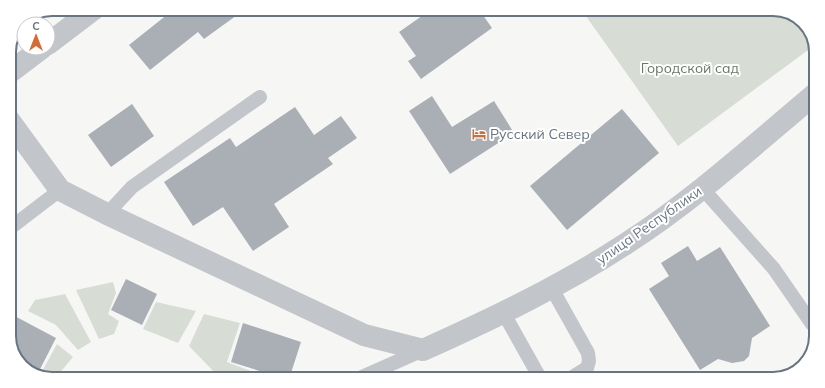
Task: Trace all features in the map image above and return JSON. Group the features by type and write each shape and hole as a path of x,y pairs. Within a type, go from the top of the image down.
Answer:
{"street":[{"path":"56,38 85,16"},
{"path":"16,68 31,56"},
{"name":"улица Республики","path":"423,350 503,312 551,287 627,243 702,188 809,99"},
{"path":"16,130 60,190 107,214 364,335 423,350"}],"lane":[{"path":"107,214 132,187 260,97"},
{"path":"702,188 774,269 809,320"},
{"path":"16,224 60,190"},
{"path":"551,287 588,353 589,361 587,368 581,372"},
{"path":"503,312 537,372"},
{"path":"373,372 423,350"}],"green space":[{"name":"Городской сад","path":"586,16 773,16 787,19 799,26 807,40 809,49 678,146"},
{"path":"113,282 116,293 108,314 119,321 114,334 99,339 76,290"},
{"path":"65,294 91,342 78,350 56,325 28,311 35,300"},
{"path":"156,302 196,311 178,343 143,329"},
{"path":"204,314 240,323 227,362 254,372 214,372 189,346"},
{"path":"57,344 73,357 60,372 43,370"}],"building":[{"path":"165,16 236,16 204,39 198,32 150,70 129,45"},
{"path":"422,16 484,16 492,28 421,79 408,61 416,56 399,32"},
{"path":"432,96 452,127 494,101 514,133 450,174 409,111"},
{"path":"132,104 154,136 111,167 88,135"},
{"path":"295,107 314,135 341,116 357,138 328,158 333,164 274,204 289,227 253,251 223,207 193,226 164,182 230,138 236,147"},
{"path":"622,109 659,153 567,230 530,186"},
{"path":"688,246 697,261 720,247 770,326 752,338 749,356 744,361 732,363 718,359 700,370 649,289 669,276 661,263"},
{"path":"126,279 157,294 142,325 111,310"},
{"path":"16,317 56,338 40,370 32,366 25,360 18,348 16,339"},
{"path":"243,323 301,342 291,372 263,372 231,362"}],"place":[{"name":"Русский Север","path":"479,134"}]}
